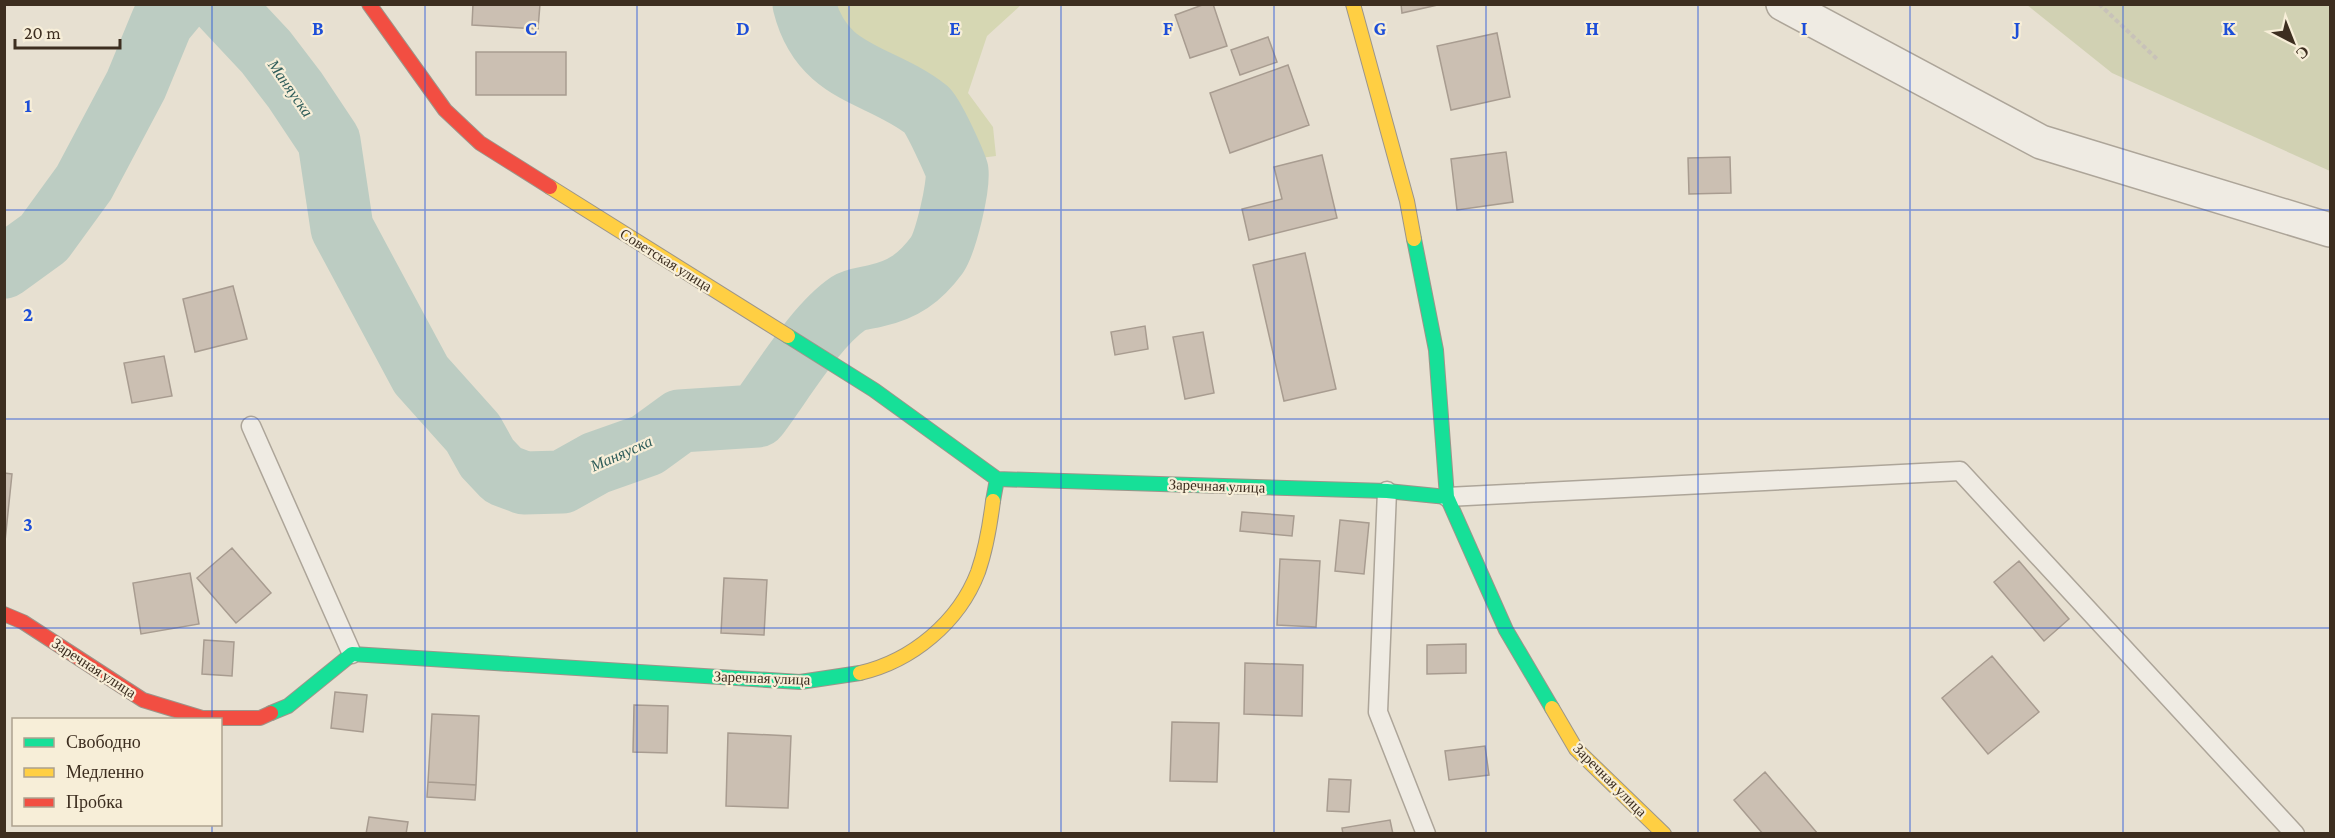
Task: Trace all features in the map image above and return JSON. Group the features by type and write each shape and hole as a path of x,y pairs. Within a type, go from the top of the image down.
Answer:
{"street":[{"name":"Советская улица","path":"369,4 445,110 480,143 873,390 997,479"},
{"name":"Заречная улица","path":"1353,4 1407,201 1436,350 1447,497 1506,630 1576,749 1664,834"},
{"path":"1783,4 2041,142 2331,230"},
{"name":"Заречная улица","path":"4,614 23,622 143,700 202,718 260,718 288,706 352,654 800,682 848,675 891,664 930,638 959,607 981,562 997,479 1387,491 1447,497"}],"lane":[{"path":"251,426 352,654"},
{"path":"1447,497 1960,471 2295,834"},
{"path":"1387,491 1378,712 1426,834"}],"path":[{"path":"2099,4 2157,59"}],"green space":[{"path":"814,5 1021,5 987,36 968,93 993,127 996,156 964,160 951,156 926,95 911,83 847,47"},
{"path":"2027,5 2330,5 2330,171 2112,73"}],"building":[{"path":"473,4 540,4 538,29 472,25"},
{"path":"1205,4 1213,4 1227,46 1190,58 1175,15"},
{"path":"1401,4 1442,4 1402,13"},
{"path":"1497,33 1510,97 1451,110 1437,46"},
{"path":"1268,37 1277,62 1240,75 1231,50"},
{"path":"476,52 566,52 566,95 476,95"},
{"path":"1288,65 1309,125 1230,153 1210,93"},
{"path":"1506,152 1513,202 1457,210 1451,159"},
{"path":"1322,155 1337,218 1249,240 1242,209 1282,199 1274,167"},
{"path":"1730,157 1731,193 1689,194 1688,158"},
{"path":"1305,253 1336,389 1284,401 1253,265"},
{"path":"233,286 247,339 195,352 183,299"},
{"path":"1145,326 1148,349 1115,355 1111,332"},
{"path":"1203,332 1214,393 1185,399 1173,337"},
{"path":"164,356 172,396 132,403 124,363"},
{"path":"4,473 12,474 4,551"},
{"path":"1242,512 1294,516 1292,536 1240,531"},
{"path":"1340,520 1369,523 1364,574 1335,571"},
{"path":"232,548 271,593 236,623 197,578"},
{"path":"1280,559 1320,561 1316,627 1277,625"},
{"path":"2019,561 2069,619 2044,641 1994,582"},
{"path":"190,573 199,624 141,634 133,583"},
{"path":"724,578 767,580 764,635 721,633"},
{"path":"204,640 234,642 232,676 202,674"},
{"path":"1466,644 1466,673 1427,674 1427,645"},
{"path":"1992,656 2039,712 1988,754 1942,698"},
{"path":"1245,663 1303,665 1302,716 1244,714"},
{"path":"335,692 367,695 363,732 331,728"},
{"path":"634,705 668,706 667,753 633,752"},
{"path":"432,714 479,716 476,785 428,782"},
{"path":"1172,722 1219,723 1217,782 1170,781"},
{"path":"728,733 791,736 788,808 726,806"},
{"path":"1485,746 1489,775 1449,780 1445,751"},
{"path":"1765,772 1818,834 1763,834 1734,800"},
{"path":"1329,779 1351,780 1349,812 1327,811"},
{"path":"428,782 476,785 475,800 427,797"},
{"path":"369,817 408,822 406,834 366,834"},
{"path":"1390,820 1393,834 1343,834 1342,828"}],"waterway":[{"name":"Маняуска","path":"4,267 44,238 84,183 136,85 162,22 177,4"},
{"name":"Маняуска","path":"221,4 266,52 329,141 342,228 421,375 473,433 487,458 503,475 524,483 562,482 596,463 647,445 680,421 757,416 812,340 836,313 852,302 894,290 910,282 937,255 951,214 957,171 934,121 927,110 909,97 854,70 838,59 824,46 812,28 804,4"}],"traffic: fast":[{"path":"1414,239 1436,350 1447,497 1506,630 1552,708"},
{"path":"788,336 874,390 997,479"},
{"path":"993,501 997,479 1387,491 1447,497"},
{"path":"271,713 288,706 352,654 800,682 860,673"}],"traffic: slow":[{"path":"1353,4 1407,201 1414,239"},
{"path":"550,187 788,336"},
{"path":"860,673 898,659 915,649 946,623 959,607 970,590 981,563 993,501"},
{"path":"1552,708 1576,749 1664,834"}],"traffic: jam":[{"path":"369,4 445,110 480,143 550,187"},
{"path":"4,614 23,622 143,700 202,718 260,718 271,713"}]}
